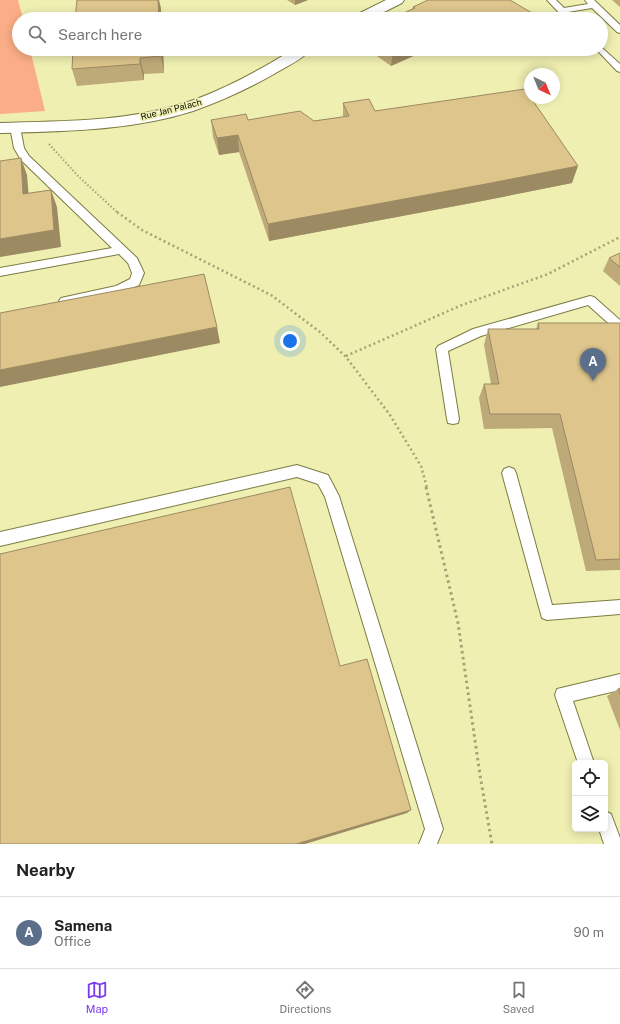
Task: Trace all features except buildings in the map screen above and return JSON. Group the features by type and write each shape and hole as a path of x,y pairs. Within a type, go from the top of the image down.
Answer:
{"street":[{"path":"373,12 397,0"},
{"name":"Rue Jan Palach","path":"8,127 98,123 153,116 209,100 240,87 292,56"}],"lane":[{"path":"551,0 562,11 591,2 601,12"},
{"path":"608,18 620,30"},
{"path":"607,56 620,69"},
{"path":"8,127 18,148 29,162 133,261 138,274 135,282 119,290 52,303"},
{"path":"14,164 29,162"},
{"path":"0,272 122,250"},
{"path":"453,419 442,349 477,332 590,300 620,326"},
{"path":"0,539 297,472 322,479 332,496 434,829 428,844"},
{"path":"509,473 547,613 620,608"},
{"path":"585,760 563,695 620,682"},
{"path":"608,829 613,844"}],"path":[{"path":"48,138 49,145 111,208 142,230 270,296 320,332 346,356 390,415 421,466 458,623 480,775 492,844"},
{"path":"346,356 462,305 548,274 620,237"}],"shaded area":[{"path":"0,0 18,0 21,12 12,12 12,56 32,56 45,111 0,114"}],"place":[{"name":"Samena","path":"593,381"}]}
